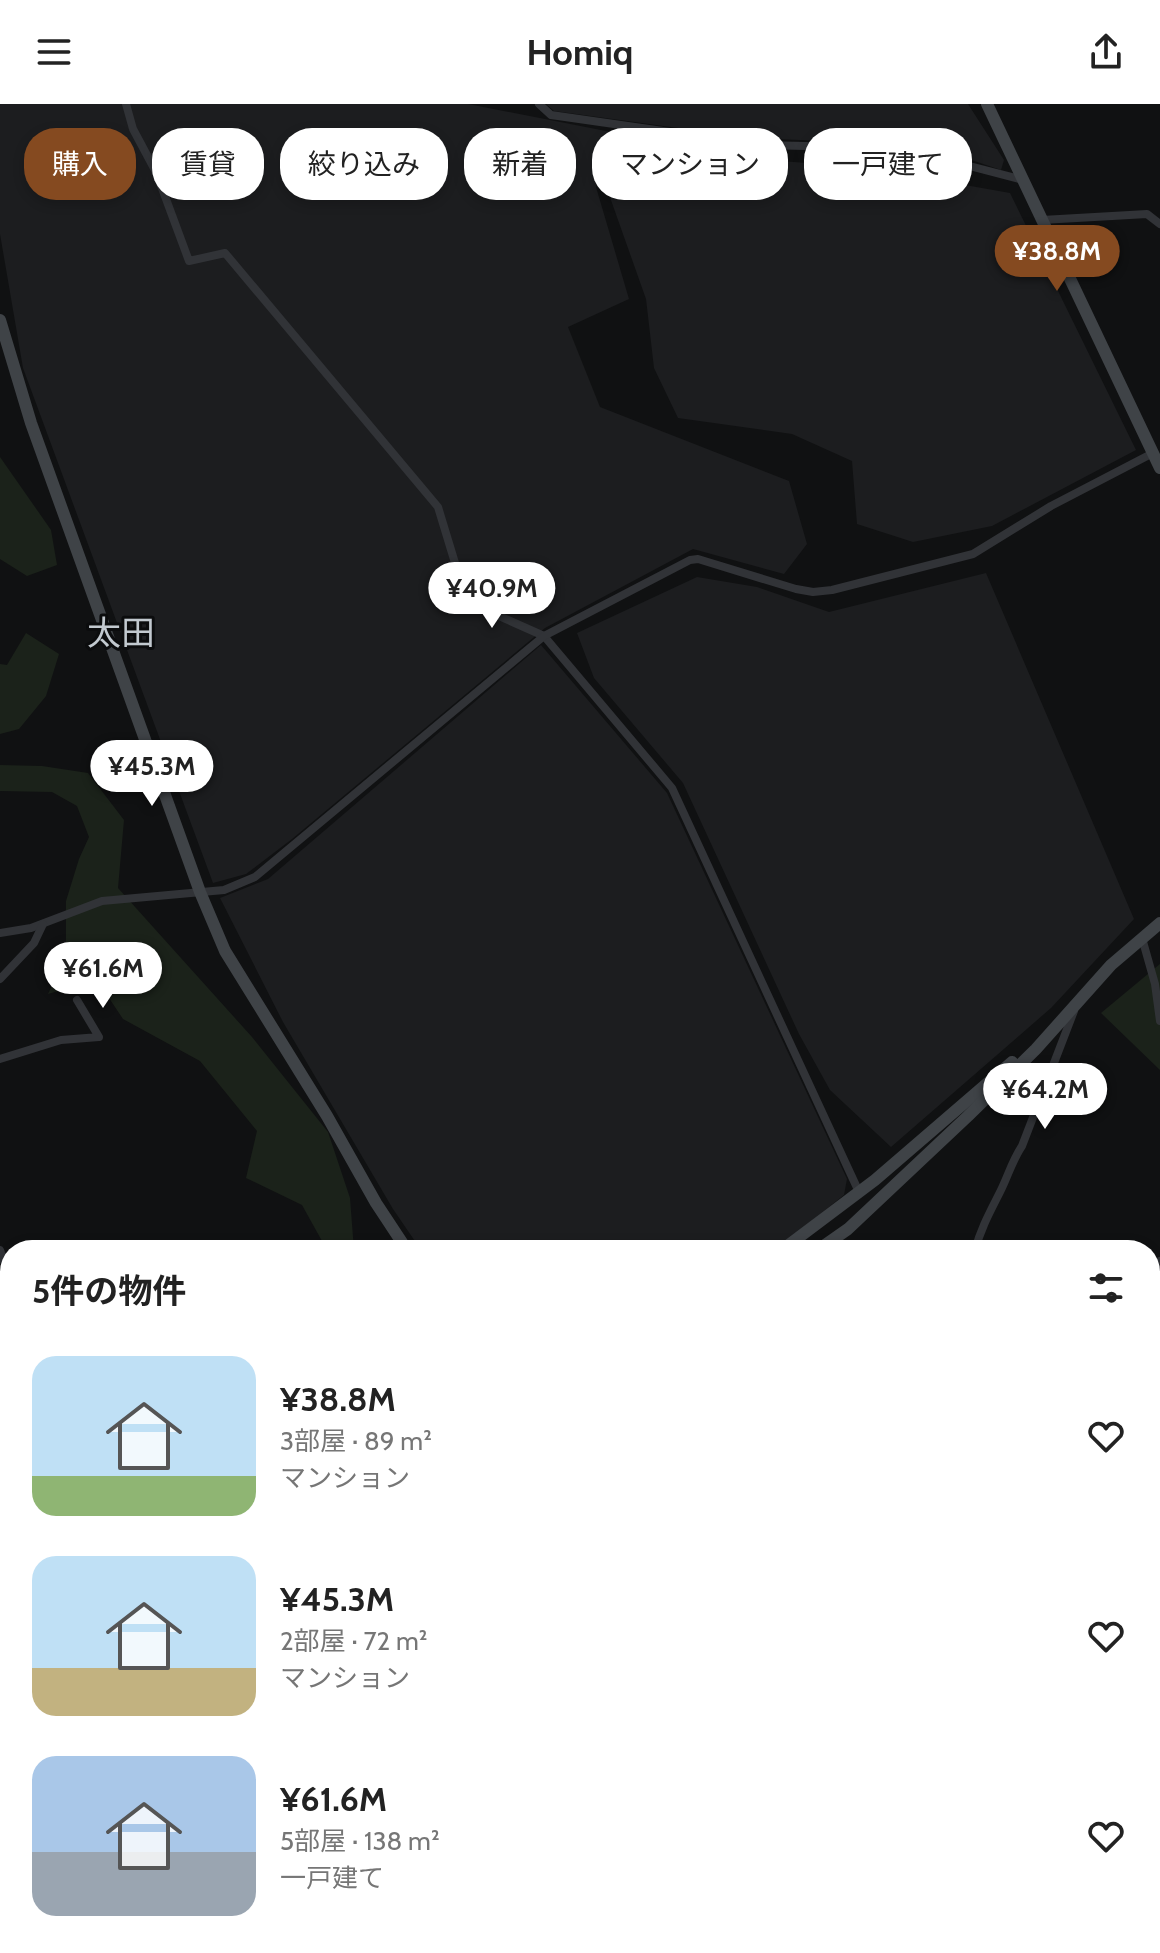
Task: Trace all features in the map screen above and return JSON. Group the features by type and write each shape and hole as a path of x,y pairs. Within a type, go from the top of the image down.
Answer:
{"street":[{"path":"126,104 133,129 156,172 189,261 225,253 438,507 466,599 544,636 672,788 859,1192 862,1216"},
{"path":"539,104 551,115 761,145 849,147 931,156 1023,180"},
{"path":"987,104 1160,468"},
{"path":"1042,220 1147,214 1160,224"},
{"path":"0,320 31,423 200,892 225,951 400,1240"},
{"path":"0,933 43,924 102,901 224,890 244,883 266,870 544,636 690,560 698,559 813,592 973,554 1051,506 1153,453"},
{"path":"832,1240 848,1229 968,1116 1036,1049 1079,998 1160,923"},
{"path":"0,979 34,943 43,924"},
{"path":"1142,938 1155,984 1160,1021"},
{"path":"978,1240 987,1215 1022,1146 1079,998"},
{"path":"0,1059 61,1040 99,1037 77,1000"},
{"path":"795,1240 859,1192 1060,1021"},
{"path":"859,1192 873,1193 892,1188"}],"shaded area":[{"path":"0,104 468,104 592,128 592,200 600,200 629,299 568,327 600,407 789,481 807,544 784,574 693,549 545,628 292,839 246,874 213,883 23,368 0,234"},
{"path":"546,104 968,104 1004,160 1001,170 972,160 972,128 804,128 804,140 788,139 788,128 678,128 554,111"},
{"path":"788,162 804,163 804,200 972,200 972,186 1010,193 1136,450 992,526 913,542 857,524 852,461 792,434 678,418 654,368 646,299 611,200 788,200"},
{"path":"0,457 51,530 57,565 27,576 0,559"},
{"path":"986,573 1134,919 1051,1008 891,1147 830,1090 799,1034 683,783 594,678 577,633 697,577 757,587 829,612"},
{"path":"26,633 59,654 46,696 19,729 0,734 0,664 7,665"},
{"path":"541,645 667,793 847,1179 844,1195 788,1240 414,1240 283,1022 220,898 268,879"},
{"path":"0,765 42,766 88,773 124,820 118,888 252,1037 328,1132 350,1198 353,1240 321,1240 302,1205 246,1178 257,1131 200,1061 123,1019 97,980 48,994 66,955 66,901 89,837 77,806 52,792 0,791"},
{"path":"1160,964 1160,1070 1101,1013"}],"district":[{"name":"太田","path":"121,633"}]}
